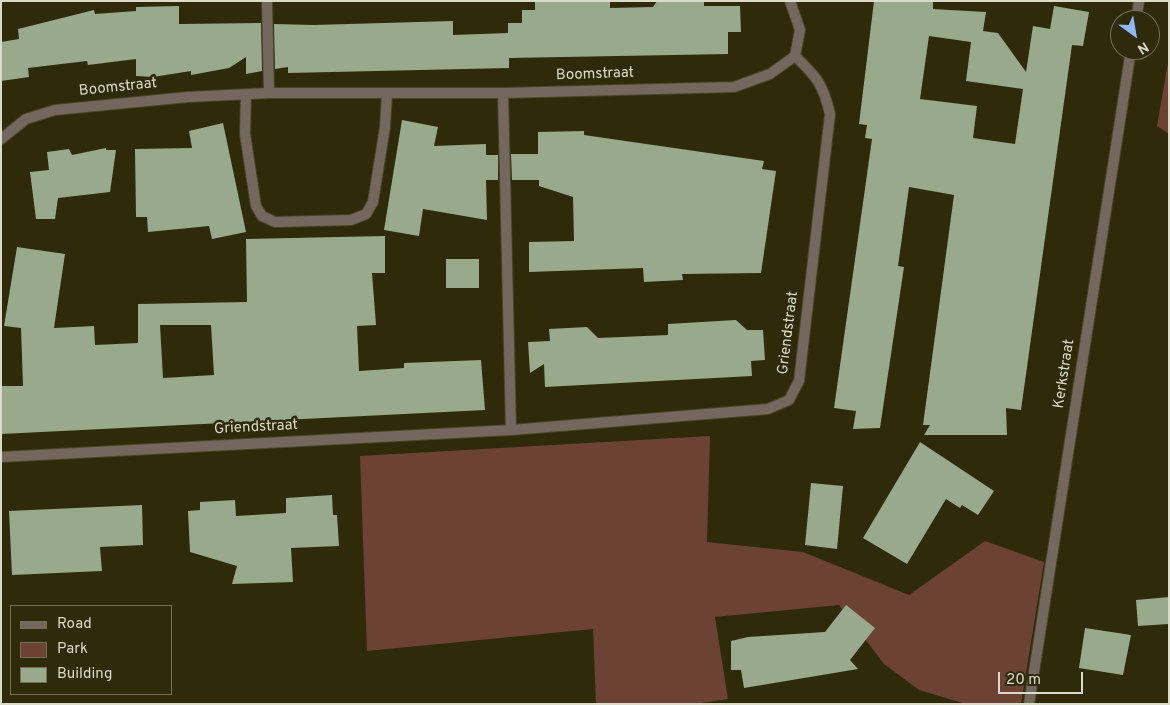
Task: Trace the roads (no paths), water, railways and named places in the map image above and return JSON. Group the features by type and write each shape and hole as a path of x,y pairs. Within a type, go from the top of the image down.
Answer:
{"street":[{"path":"267,1 269,93"},
{"path":"790,1 800,30 795,56"},
{"name":"Boomstraat","path":"1,139 26,119 55,110 188,96 269,93 503,93 734,87 770,74 795,56"},
{"name":"Griendstraat","path":"1,456 511,430 768,409 789,400 799,381 830,114 825,93 816,76 795,56"},
{"name":"Kerkstraat","path":"1029,704 1129,60"},
{"path":"246,94 245,134 256,206 262,216 275,222 352,220 366,214 373,202 385,127 387,93"},
{"path":"503,93 511,430"}]}
